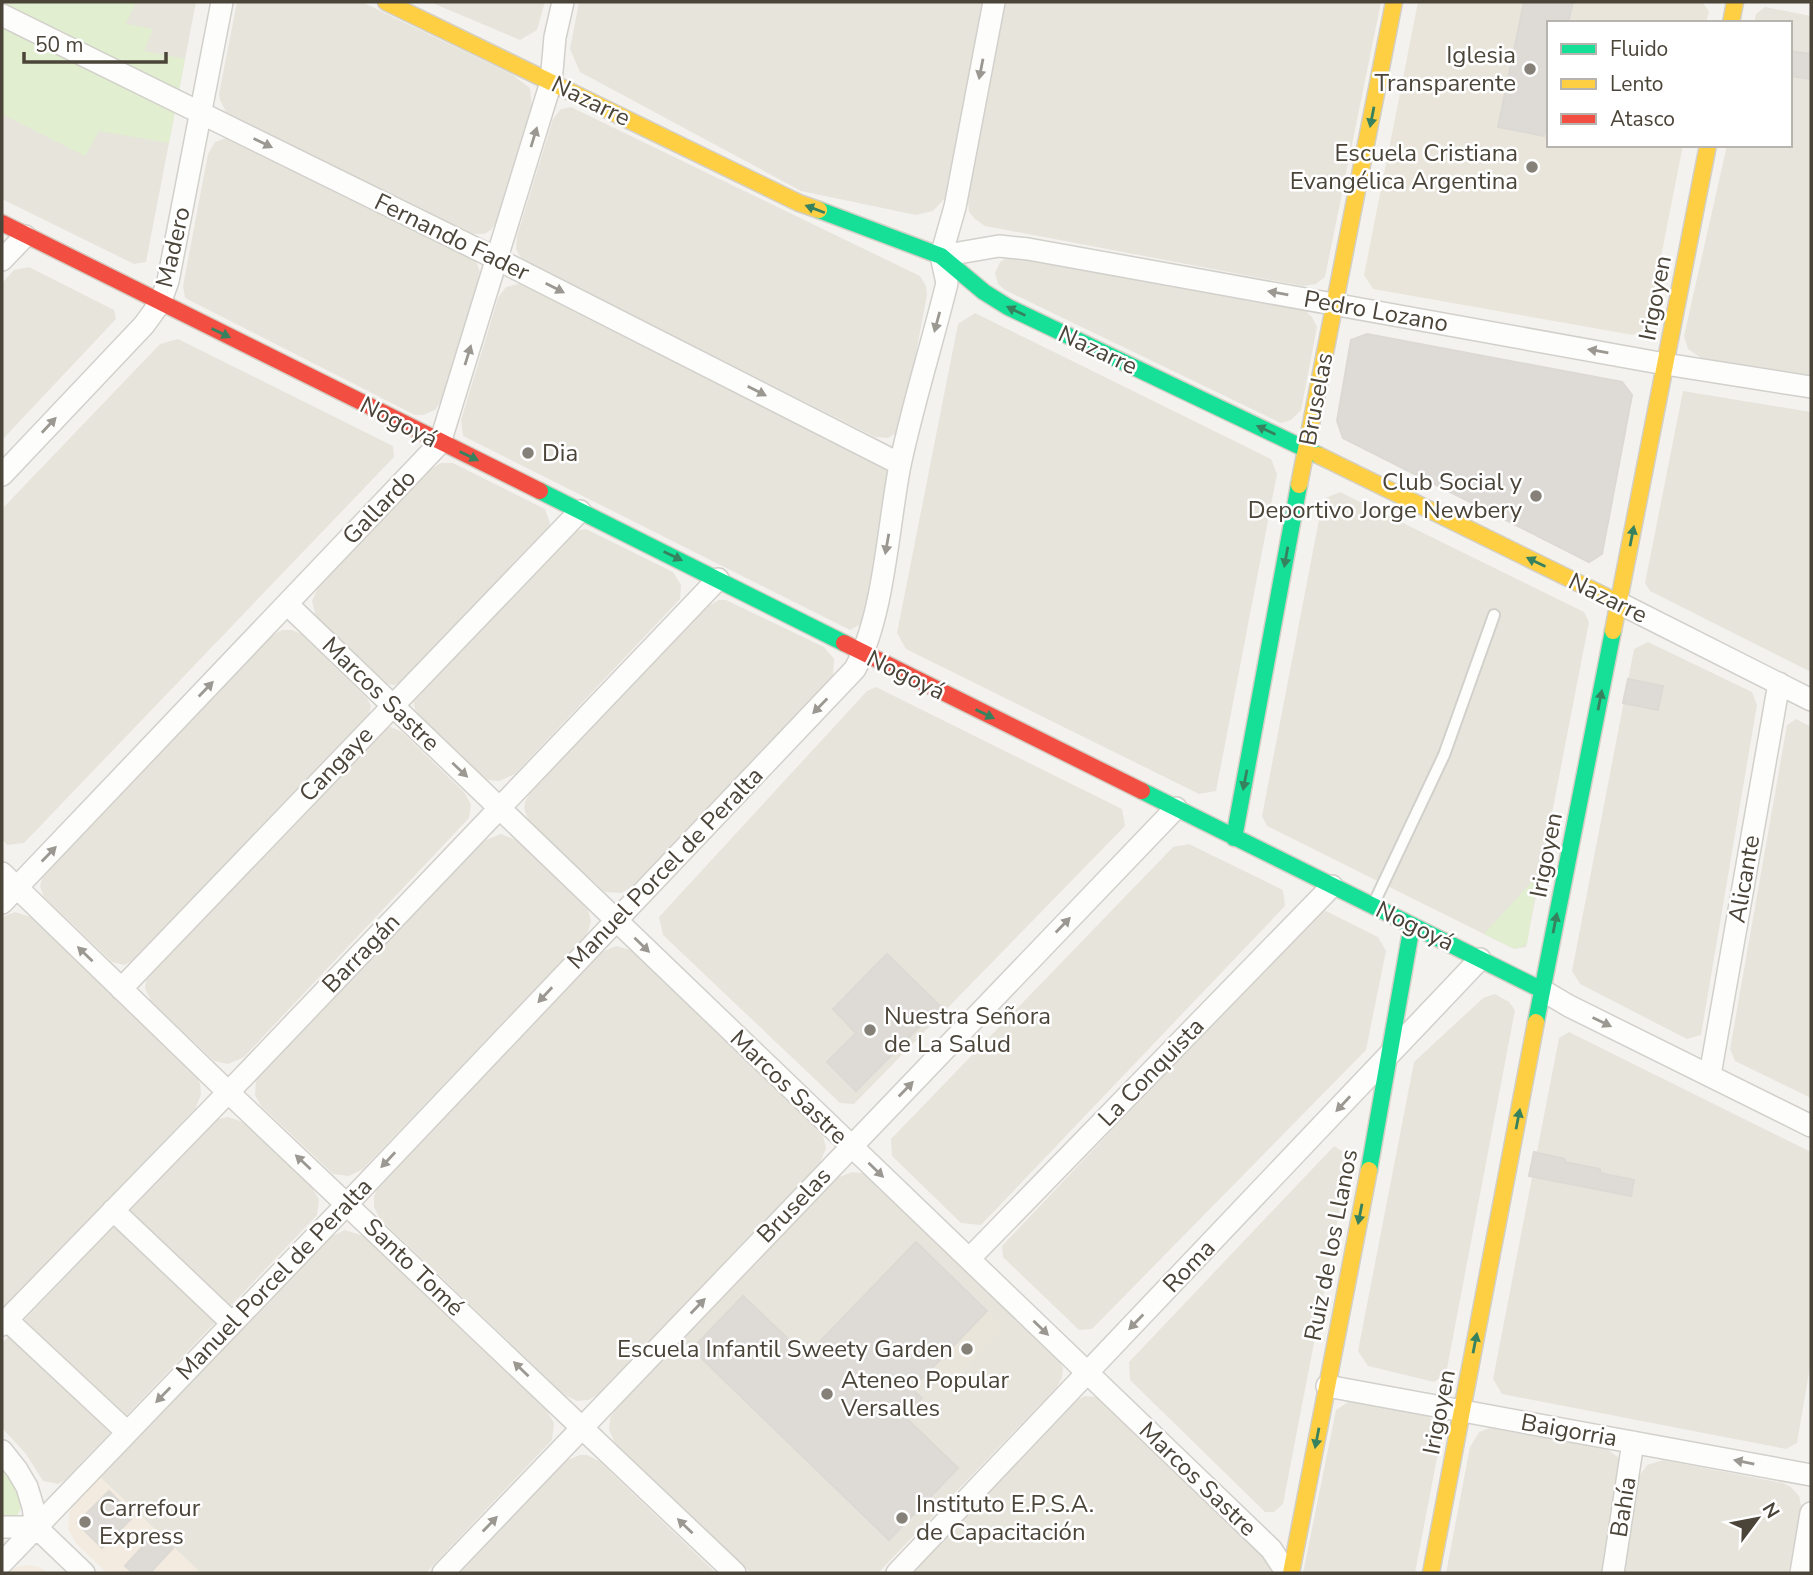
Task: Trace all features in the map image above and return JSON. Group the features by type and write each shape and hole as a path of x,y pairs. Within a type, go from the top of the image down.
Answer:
{"street":[{"name":"Madero","path":"2,475 144,325 160,303 168,281 222,2"},
{"name":"Nazarre","path":"386,2 799,203 941,256 984,292 1008,307 1306,449 1811,700"},
{"name":"Gallardo","path":"7,888 287,604 440,443 551,82 555,37 563,2"},
{"name":"Manuel Porcel de Peralta","path":"2,1563 855,669 863,654 878,596 900,464 947,283 941,256 955,207 994,2"},
{"name":"Bruselas","path":"1234,838 1306,449 1394,2"},
{"path":"1731,21 1735,2"},
{"name":"Fernando Fader","path":"2,15 497,259 900,464"},
{"name":"Irigoyen","path":"1431,1573 1708,147"},
{"name":"Nogoyá","path":"2,223 1811,1126"},
{"path":"2,260 25,236"},
{"name":"Pedro Lozano","path":"941,256 999,246 1336,303 1665,364 1811,387"},
{"name":"Cangaye","path":"121,989 580,510"},
{"name":"Barragán","path":"4,1323 718,579"},
{"name":"Marcos Sastre","path":"287,604 1271,1549 1289,1573"},
{"name":"Alicante","path":"1710,1075 1779,683"},
{"name":"Bruselas","path":"443,1573 1176,808"},
{"name":"La Conquista","path":"969,1259 1332,886"},
{"name":"Santo Tomé","path":"7,888 121,989 735,1573"},
{"name":"Ruiz de los Llanos","path":"1289,1573 1390,1055 1412,925"},
{"name":"Roma","path":"897,1573 1480,959"},
{"path":"113,1210 232,1323"},
{"path":"4,1323 127,1432"},
{"name":"Baigorria","path":"1327,1386 1811,1475"},
{"name":"Bahía","path":"1613,1573 1633,1442"},
{"path":"2,1451 18,1470 27,1487 36,1527 84,1573"},
{"path":"1801,1573 1811,1513"},
{"path":"2,1527 36,1527"}],"lane":[{"path":"1373,906 1444,755 1494,615"}],"shaded area":[{"path":"2,2 196,2 146,262 134,264 2,199"},
{"path":"237,2 362,2 513,75 530,88 532,106 497,220 491,230 484,234 468,234 226,112 219,94"},
{"path":"430,2 545,2 537,30 520,40"},
{"path":"579,2 984,2 946,197 933,211 916,215 801,191 580,72 570,49"},
{"path":"1006,2 1381,2 1325,277 1316,284 1303,286 985,226 975,219 969,212 968,200"},
{"name":"Escuela Cristiana Evangélica Argentina","path":"1418,2 1702,2 1709,11 1706,21 1547,21 1547,147 1683,147 1647,328 1633,335 1373,289 1364,275"},
{"path":"1765,7 1811,16 1811,375 1701,358 1688,349 1684,336 1727,147 1792,147 1792,21 1754,21 1756,14"},
{"path":"571,107 920,276 926,286 927,295 903,422 898,432 888,438 875,437 522,260 516,249 517,236 553,119 561,109"},
{"path":"233,138 473,257 480,272 479,279 443,398 435,410 415,415 185,298 183,286 208,154 215,142"},
{"path":"1009,256 1306,311 1317,327 1301,410 1291,420 1281,423 1005,290 998,284 995,273 1000,262"},
{"path":"29,267 114,310 116,319 2,440 2,283 14,270"},
{"path":"521,283 889,469 891,483 864,620 850,630 463,436 461,420 498,298 506,287"},
{"path":"975,313 1271,459 1277,474 1216,791 1199,794 906,649 897,633 958,324"},
{"path":"178,339 393,446 394,457 24,843 7,845 2,839 2,509 160,344"},
{"path":"1683,391 1811,412 1811,672 1650,591 1645,583"},
{"path":"441,463 453,463 545,509 550,523 546,533 404,681 388,684 316,617 312,601 319,586 431,469"},
{"path":"1340,492 1584,612 1589,622 1526,947 1514,949 1267,826 1262,816 1323,499"},
{"path":"586,529 673,572 681,585 680,599 515,774 499,781 487,780 416,714 413,699 575,531"},
{"path":"719,600 726,600 824,647 834,659 833,675 633,887 621,893 605,892 529,822 524,808 525,802 531,790 708,606"},
{"path":"282,630 301,634 367,698 371,706 368,718 135,960 124,965 112,962 44,897 40,886 43,874 271,636"},
{"path":"1648,642 1752,692 1757,705 1701,1035 1687,1039 1580,984 1572,971 1634,649"},
{"path":"876,687 1122,809 1125,826 854,1104 840,1103 663,935 659,917 867,691"},
{"path":"1796,719 1811,727 1811,1098 1735,1061 1730,1049 1787,725"},
{"path":"391,727 402,732 465,793 471,805 469,818 244,1057 228,1064 214,1061 151,1001 145,988 147,975 384,728"},
{"path":"501,834 516,840 587,906 591,921 587,935 363,1169 349,1176 333,1174 261,1106 255,1095 256,1080 483,841"},
{"path":"1189,844 1283,890 1285,906 981,1225 961,1223 892,1156 891,1139 1173,847"},
{"path":"1326,911 1378,937 1386,951 1366,1050 1092,1329 1079,1330 1003,1257 1002,1246 1317,913"},
{"path":"15,912 31,917 195,1074 200,1083 201,1095 195,1109 2,1310 2,917"},
{"path":"616,946 634,951 822,1132 826,1148 820,1163 598,1394 589,1400 577,1401 565,1395 380,1219 374,1207 374,1197 379,1184 602,952"},
{"path":"1495,994 1509,1002 1515,1010 1446,1374 1434,1382 1368,1366 1358,1351 1414,1062 1483,998"},
{"path":"1569,1032 1811,1152 1811,1361 1797,1443 1786,1449 1502,1394 1493,1379 1559,1038"},
{"path":"228,1117 246,1123 312,1187 319,1200 317,1215 65,1480 58,1484 43,1481 26,1454 2,1428 2,1343 211,1125 218,1119"},
{"path":"1334,1146 1350,1156 1283,1504 1274,1512 1265,1512 1130,1380 1129,1362"},
{"path":"852,1172 863,1173 871,1179 1057,1356 1063,1368 1062,1378 1057,1387 878,1573 751,1573 615,1443 609,1430 610,1418 837,1178"},
{"path":"345,1230 363,1236 547,1411 554,1423 552,1440 426,1573 201,1573 100,1477 328,1238"},
{"name":"Escuela Infantil Sweety Garden","path":"987,1311 1005,1327 947,1388 929,1371"},
{"path":"1085,1396 1098,1397 1271,1561 1277,1573 909,1573 1073,1402"},
{"path":"1355,1401 1428,1416 1441,1430 1415,1573 1303,1573 1336,1410"},
{"path":"1490,1428 1607,1449 1619,1458 1621,1465 1604,1573 1446,1573 1470,1447 1479,1432"},
{"path":"587,1455 599,1461 716,1573 458,1573 565,1461"},
{"path":"1663,1460 1783,1483 1791,1487 1799,1496 1801,1505 1789,1573 1622,1573 1638,1478 1647,1465"},
{"path":"100,1477 201,1573 107,1573 76,1543 68,1529 72,1506"},
{"path":"29,1565 48,1573 7,1573 17,1567"}],"green space":[{"path":"2,2 136,2 126,24 153,29 144,51 185,59 169,143 99,131 85,156 2,114"},
{"path":"1538,875 1527,944 1515,949 1484,934"},
{"path":"2,1463 16,1483 22,1506 16,1518 2,1520"}],"building":[{"name":"Iglesia Transparente","path":"1524,2 1573,2 1568,21 1547,21 1547,123 1544,136 1498,127"},
{"path":"1792,51 1811,54 1811,79 1792,76"},
{"name":"Club Social y Deportivo Jorge Newbery","path":"1367,334 1622,382 1632,395 1602,554 1589,562 1343,438 1337,421 1351,340"},
{"path":"1628,679 1663,686 1658,710 1623,703"},
{"name":"Nuestra Señora de La Salud","path":"887,954 940,1006 856,1091 827,1062 856,1033 833,1009"},
{"path":"1534,1152 1600,1169 1600,1173 1634,1180 1631,1196 1529,1176"},
{"name":"Ateneo Popular Versalles","path":"916,1242 987,1311 912,1389 922,1398 904,1416 958,1468 889,1540 692,1349 743,1296 806,1356"},
{"path":"109,1491 134,1516 102,1548 77,1523"},
{"path":"156,1532 173,1548 150,1573 133,1573 125,1566"}],"traffic: fast":[{"path":"819,210 941,256 984,292 1008,307 1318,455"},
{"path":"1234,838 1299,485"},
{"path":"540,491 844,643"},
{"path":"1536,1022 1613,631"},
{"path":"1142,791 1542,990"},
{"path":"1369,1170 1412,925"}],"traffic: slow":[{"path":"386,2 799,203 819,210"},
{"path":"1299,485 1394,2"},
{"path":"1731,21 1735,2"},
{"path":"1613,631 1708,147"},
{"path":"1318,455 1619,603"},
{"path":"1431,1573 1536,1022"},
{"path":"1291,1573 1369,1170"}],"traffic: jam":[{"path":"2,223 540,491"},
{"path":"844,643 1142,791"}],"place":[{"name":"Iglesia Transparente","path":"1530,69"},
{"name":"Escuela Cristiana Evangélica Argentina","path":"1532,167"},
{"name":"Dia","path":"528,453"},
{"name":"Club Social y Deportivo Jorge Newbery","path":"1536,496"},
{"name":"Nuestra Señora de La Salud","path":"870,1030"},
{"name":"Escuela Infantil Sweety Garden","path":"967,1349"},
{"name":"Ateneo Popular Versalles","path":"827,1394"},
{"name":"Instituto E.P.S.A. de Capacitación","path":"902,1518"},
{"name":"Carrefour Express","path":"85,1522"}]}
